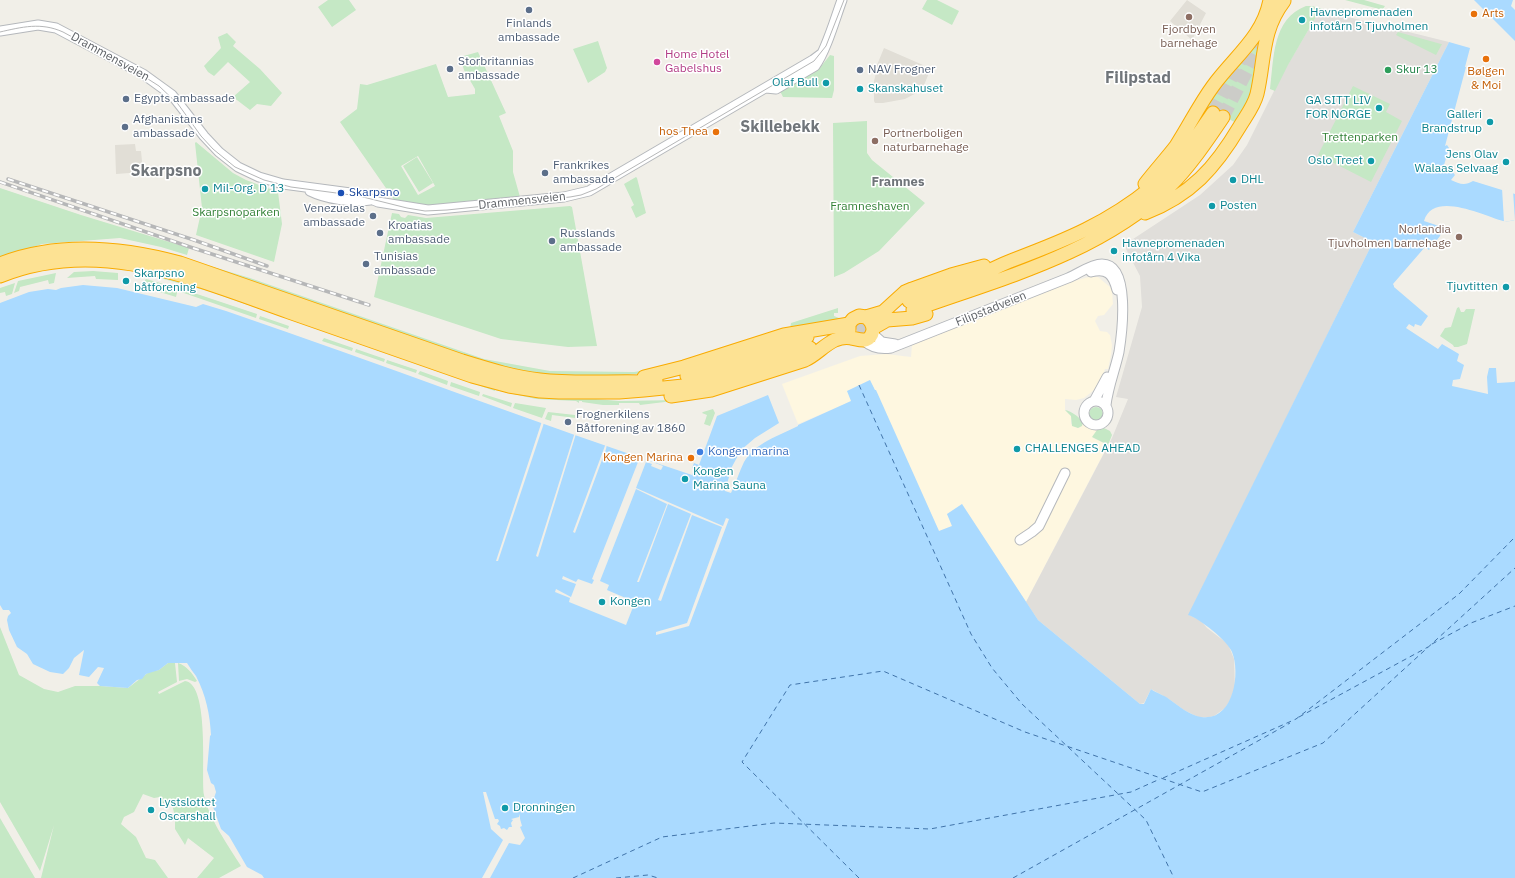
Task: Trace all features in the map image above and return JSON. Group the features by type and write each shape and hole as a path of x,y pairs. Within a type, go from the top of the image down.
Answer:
{"highway":[{"path":"1128,205 1168,156 1213,85 1256,35 1267,11 1270,0"},
{"path":"1127,221 1165,204 1184,192 1204,176 1220,158 1255,100 1266,36 1283,0"},
{"path":"595,392 611,398 619,399 672,396 711,390 812,357 833,341 865,331 887,320 909,306 912,289 973,268 1012,260 1037,252 1076,236 1104,221 1152,187 1170,170 1218,115 1199,153 1178,177 1155,199 1127,221 1104,235 1080,248 1015,273 909,306 883,312 865,331 849,331 849,324"},
{"path":"0,264 42,252 69,248 114,250 144,254 187,266 499,373 541,380 644,382 697,374 768,351 808,342 723,377 683,386 644,390 595,392 540,390 509,386 485,380 176,273 142,264 87,259 63,260 21,268 0,276"},
{"path":"620,381 653,376 784,335 849,324 856,317 865,331"}],"street":[{"name":"Drammensveien","path":"0,31 27,25 48,26 64,31 130,67 156,82 172,95 204,136 228,160 247,172 283,184 302,187 322,196 359,201 371,200 428,210 564,197 582,193 603,184 821,54 842,0"},
{"name":"Filipstadveien","path":"865,331 870,346 882,349 891,348 1078,274 1092,266 1104,264 1114,268 1119,277 1121,284 1123,328 1119,352 1107,394 1107,419 1101,425 1093,425 1088,422 1084,415 1087,405 1094,401 1107,378 1114,356 1118,322 1117,292 1114,280 1106,272 1098,270 1078,274"},
{"path":"1094,401 1100,402 1106,406"},
{"path":"1020,540 1038,526 1065,473"}],"shaded area":[{"name":"Fjordbyen barnehage","path":"1187,0 1206,13 1192,40 1170,21"},
{"path":"1320,10 1449,42 1353,232 1373,242 1189,615 1201,621 1207,628 1228,644 1234,659 1235,689 1231,699 1225,708 1214,716 1198,717 1151,689 1144,703 1140,704 1038,620 1026,602 1112,438 1128,399 1116,397 1142,307 1140,276 1126,249 1127,243 1200,195 1233,165 1247,145 1283,73"},
{"path":"884,48 923,65 921,69 929,73 924,85 926,87 905,99 875,103 874,81 877,65"},
{"path":"135,144 136,151 141,151 143,172 116,174 115,145"},
{"path":"1089,277 1098,277 1110,287 1112,291 1113,304 1104,315 1098,316 1095,321 1100,331 1107,332 1110,335 1112,345 1111,355 1108,369 1105,369 1102,378 1094,390 1084,398 1076,400 1065,399 1065,410 1071,416 1071,424 1079,428 1082,424 1097,430 1093,438 1108,445 1026,602 962,504 947,514 952,526 939,531 870,380 847,391 852,401 798,424 782,384 860,356 886,354 911,357 912,345 1074,281"}],"green space":[{"path":"328,0 349,0 356,10 332,27 318,7"},
{"path":"927,0 937,0 959,11 952,25 922,9"},
{"path":"1345,0 1364,0 1385,6 1383,9 1379,9"},
{"path":"1306,6 1312,6 1334,13 1320,10 1288,65 1275,91 1270,89 1274,53 1281,30 1287,20 1295,12"},
{"path":"1268,13 1254,94 1238,124 1203,105"},
{"path":"1398,32 1442,44 1436,55 1396,35"},
{"path":"227,33 236,42 233,46 260,69 282,93 271,106 257,104 250,110 233,97 250,82 228,62 214,76 208,72 204,66 221,48 218,37"},
{"path":"598,41 607,68 605,72 588,83 573,49"},
{"path":"478,52 506,113 499,116 513,151 513,172 520,197 420,208 397,204 340,122 357,109 360,84 367,85 436,64 448,97 475,94 475,89 464,70 460,57","holes":["418,156 435,186 418,195 401,166"]},
{"path":"830,55 834,56 834,90 832,98 783,97 780,91 819,69"},
{"name":"Trettenparken","path":"1353,86 1390,104 1386,112 1402,121 1371,182 1318,155"},
{"name":"Framneshaven","path":"867,121 867,153 872,160 925,203 879,251 844,273 834,277 833,123"},
{"name":"Skarpsnoparken","path":"196,142 233,173 246,180 278,192 282,224 274,262 196,235 202,208"},
{"path":"417,157 433,183 419,192 403,166"},
{"path":"636,177 646,213 636,218 631,207 634,205 624,184"},
{"path":"0,188 81,215 189,248 187,255 161,247 120,238 42,244 0,259"},
{"path":"572,207 597,346 568,347 501,339 374,297 392,213 399,214 401,217 405,218 408,215 426,218"},
{"path":"200,263 250,278 484,359 550,371 634,372 659,368 767,334 649,373 611,376 538,374 504,369 199,264"},
{"path":"127,269 147,271 584,398 619,401 681,400 640,405 639,403 619,403 619,405 603,405 582,401 579,401 579,403 576,401 536,399 495,391 208,291"},
{"path":"93,271 118,273 118,280 96,279 95,276 67,278 74,272"},
{"path":"56,273 54,283 49,284 48,280 20,287 19,291 14,293 18,281"},
{"path":"146,279 178,288 176,297 147,288 148,283 144,282"},
{"path":"15,283 12,294 6,296 5,292 0,293 0,288"},
{"path":"182,289 257,314 256,318 181,292"},
{"path":"1459,307 1461,312 1464,312 1466,309 1475,309 1467,344 1454,347 1440,336 1445,328 1451,327 1457,308"},
{"path":"838,308 838,313 834,313 834,316 839,318 838,323 790,329 791,323"},
{"path":"260,316 289,326 288,329 259,319"},
{"path":"324,338 353,348 352,351 322,341"},
{"path":"356,349 385,359 384,362 355,352"},
{"path":"387,360 417,370 416,373 386,363"},
{"path":"420,371 448,381 447,385 418,374"},
{"path":"451,382 480,392 479,396 450,386"},
{"path":"483,394 512,403 511,407 482,396"},
{"path":"515,403 546,408 542,418 513,408"},
{"path":"1096,407 1101,409 1103,414 1101,419 1096,421 1091,419 1089,414 1091,409"},
{"path":"713,409 715,413 710,426 704,424 707,415 702,413"},
{"path":"1065,410 1079,418 1083,422 1082,426 1078,428 1072,426 1071,416"},
{"path":"548,412 575,415 575,418 552,415 551,421 545,419"},
{"path":"1104,428 1110,431 1112,435 1108,445 1092,437 1097,430"},
{"path":"0,627 19,675 44,689 58,692 75,686 128,688 149,672 159,670 168,663 175,663 177,682 158,692 159,694 185,681 193,686 198,697 201,713 203,732 203,785 206,804 220,832 241,866 219,878 197,878 214,858 188,838 185,845 175,829 175,817 172,804 162,803 160,797 154,798 143,794 134,812 124,817 121,824 136,837 146,858 155,860 168,878 41,878 54,825 40,871 0,802"},
{"path":"178,663 189,670 197,681 195,682 187,679 179,681"},
{"path":"0,818 35,878 0,878"}],"water":[{"path":"1474,0 1513,0 1511,6 1515,10 1515,41"},
{"path":"1449,42 1470,48 1445,146 1447,145 1449,148 1442,172 1451,170 1455,175 1451,180 1459,183 1467,184 1473,181 1515,194 1515,220 1504,221 1472,211 1448,206 1437,207 1429,212 1424,221 1442,227 1440,236 1429,250 1425,247 1393,284 1394,287 1428,316 1421,326 1415,324 1414,327 1409,324 1406,328 1438,349 1442,344 1459,354 1457,361 1464,365 1460,379 1453,380 1452,386 1488,394 1487,377 1489,368 1496,368 1497,383 1515,381 1515,878 264,878 262,875 247,867 229,836 221,829 212,804 216,792 214,785 211,783 207,770 211,735 210,720 205,698 199,683 187,663 168,663 159,670 146,674 142,679 137,680 128,688 100,686 97,683 104,668 98,667 89,677 79,675 84,650 74,658 69,668 63,674 50,672 33,664 27,654 17,647 9,630 7,620 11,613 9,610 3,610 0,605 0,303 29,292 48,289 56,290 83,285 117,288 196,307 203,304 226,311 692,475 694,463 699,465 717,416 768,395 779,423 755,438 741,450 727,476 729,477 725,491 731,493 744,462 761,444 851,401 847,391 870,380 876,390 939,531 952,526 947,514 962,504 1038,620 1140,704 1144,704 1151,689 1192,714 1201,717 1212,717 1221,712 1232,695 1235,684 1235,661 1229,647 1213,630 1199,620 1188,615 1373,242 1353,232"}],"pier":[{"path":"1502,188 1513,191 1515,220 1504,222"},
{"path":"542,421 544,422 543,426 498,561 496,561"},
{"path":"575,432 575,437 538,557 536,556"},
{"path":"606,443 606,449 575,533 573,532"},
{"path":"640,457 663,466 661,470 646,462 636,488 723,526 726,518 729,519 689,626 656,635 656,632 687,623 722,527 692,515 661,601 658,600 691,514 668,504 639,582 637,582 667,504 636,489 600,581 609,585 607,590 635,602 626,625 569,602 570,598 555,592 556,589 571,597 576,584 562,579 563,576 576,582 578,579 592,584 594,580 592,579"},
{"name":"Dronningen","path":"483,792 486,792 495,819 498,819 499,821 497,824 501,829 504,828 507,830 509,827 512,827 511,823 513,820 511,819 519,817 520,814 522,826 520,827 525,838 520,845 509,843 490,878 482,878 503,840 491,829"}],"ferry route":[{"path":"859,385 971,634 992,668 1022,704 1146,820 1174,878"},
{"path":"1163,778 1296,719 1459,594 1515,537"},
{"path":"859,878 742,762 790,685 883,671 1025,732 1202,792 1323,743 1515,568"},
{"path":"1432,644 1471,623 1515,606"},
{"path":"1299,717 1428,647"},
{"path":"1013,878 1290,723"},
{"path":"573,878 662,837 774,823 930,829 1131,792 1160,779"},
{"path":"616,878 648,875 658,878"}],"tunnel":[{"path":"1223,117 1266,34"},
{"path":"1213,113 1245,52"},
{"path":"839,337 883,321"}],"tram line":[{"path":"0,32 32,26 55,29 137,72 159,86 178,104 201,136 213,149 235,167 264,180 291,187 359,196 425,211 570,197 581,195 596,189 814,61 826,46 844,0"}],"railway":[{"path":"8,179 194,240 267,266"},
{"path":"0,182 190,247 369,305"}],"place":[{"name":"Finlands ambassade","path":"529,10"},
{"name":"Arts","path":"1474,14"},
{"name":"Fjordbyen barnehage","path":"1189,17"},
{"name":"Havnepromenaden infotårn 5 Tjuvholmen","path":"1302,20"},
{"name":"Bølgen & Moi","path":"1486,59"},
{"name":"Home Hotel Gabelshus","path":"657,62"},
{"name":"Storbritannias ambassade","path":"450,69"},
{"name":"NAV Frogner","path":"860,70"},
{"name":"Skur 13","path":"1388,70"},
{"name":"Olaf Bull","path":"826,83"},
{"name":"Skanskahuset","path":"860,89"},
{"name":"Egypts ambassade","path":"126,99"},
{"name":"GA SITT LIV FOR NORGE","path":"1379,108"},
{"name":"Galleri Brandstrup","path":"1490,122"},
{"name":"Afghanistans ambassade","path":"125,127"},
{"name":"hos Thea","path":"716,132"},
{"name":"Portnerboligen naturbarnehage","path":"875,141"},
{"name":"Oslo Treet","path":"1371,161"},
{"name":"Jens Olav Walaas Selvaag","path":"1506,162"},
{"name":"Frankrikes ambassade","path":"545,173"},
{"name":"DHL","path":"1233,180"},
{"name":"Mil-Org. D 13","path":"205,189"},
{"name":"Skarpsno","path":"341,193"},
{"name":"Posten","path":"1212,206"},
{"name":"Venezuelas ambassade","path":"373,216"},
{"name":"Kroatias ambassade","path":"380,233"},
{"name":"Norlandia Tjuvholmen barnehage","path":"1459,237"},
{"name":"Russlands ambassade","path":"552,241"},
{"name":"Havnepromenaden infotårn 4 Vika","path":"1114,251"},
{"name":"Tunisias ambassade","path":"366,264"},
{"name":"Skarpsno båtforening","path":"126,281"},
{"name":"Tjuvtitten","path":"1506,287"},
{"name":"Frognerkilens Båtforening av 1860","path":"568,422"},
{"name":"CHALLENGES AHEAD","path":"1017,449"},
{"name":"Kongen marina","path":"700,452"},
{"name":"Kongen Marina","path":"691,458"},
{"name":"Kongen Marina Sauna","path":"685,479"},
{"name":"Kongen","path":"602,602"},
{"name":"Dronningen","path":"505,808"},
{"name":"Lystslottet Oscarshall","path":"151,810"}],"district":[{"name":"Filipstad","path":"1138,78"},
{"name":"Skillebekk","path":"780,127"},
{"name":"Skarpsno","path":"166,171"},
{"name":"Framnes","path":"898,182"}]}
